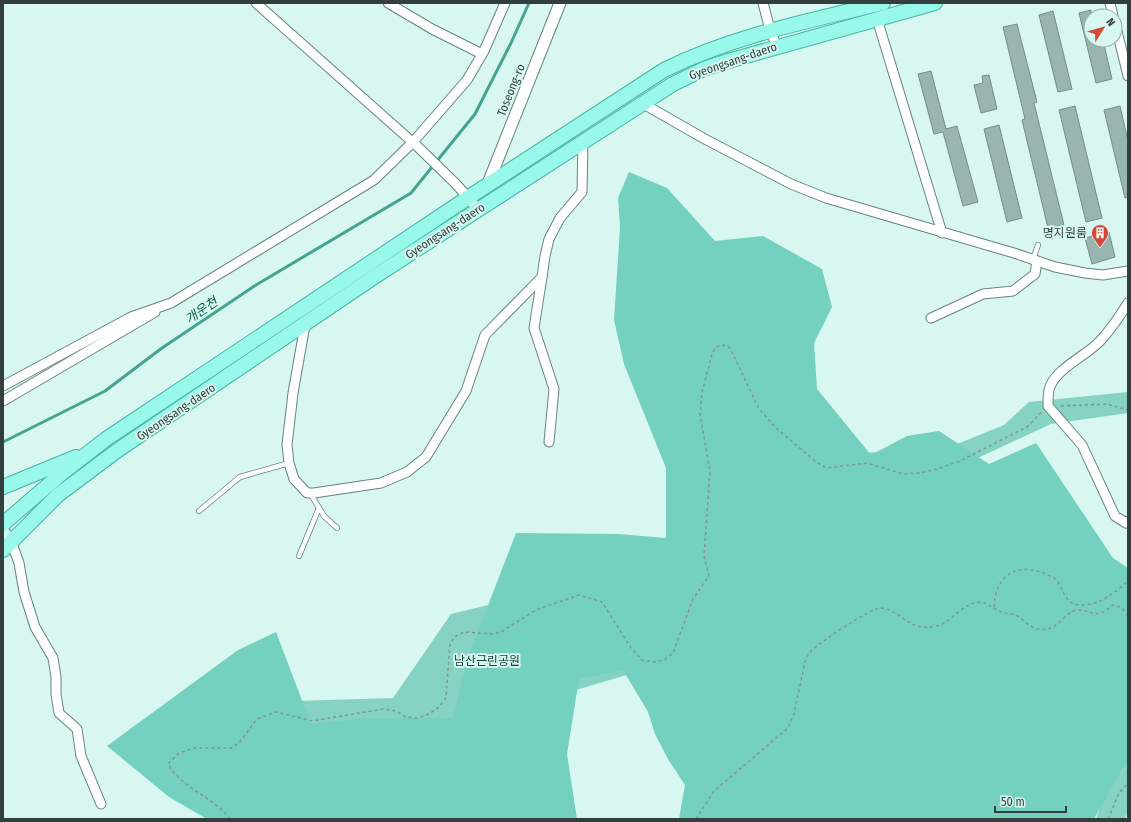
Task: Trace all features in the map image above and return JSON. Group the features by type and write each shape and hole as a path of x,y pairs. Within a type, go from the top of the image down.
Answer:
{"main road":[{"name":"Gyeongsang-daero","path":"3,524 89,451 469,197 664,70 718,46 770,30 883,3"},
{"name":"Gyeongsang-daero","path":"6,541 58,495 118,450 478,209 673,84 704,69 777,46 935,3"},
{"path":"3,487 89,451"}],"street":[{"path":"256,3 415,144 469,197 478,209"},
{"path":"388,3 432,29 482,54"},
{"path":"3,401 118,335 374,180 415,144 467,80 482,54 505,3"},
{"name":"Toseong-ro","path":"487,186 560,3"},
{"path":"763,3 770,30 777,46"},
{"path":"877,19 942,232"},
{"path":"1121,48 1128,76"},
{"path":"642,103 703,138 791,184 826,198 1054,267 1103,275 1128,271"},
{"path":"549,442 554,390 534,328 549,239 560,218 582,192 583,141"},
{"path":"930,318 983,294 1013,291 1035,274 1035,260"},
{"path":"304,325 293,393 287,446 288,463 298,484 307,494 381,484 407,472 426,457 466,391 484,335 542,277"},
{"path":"3,386 131,317 171,303"},
{"path":"1128,303 1114,326 1098,344 1078,357 1052,382 1049,390 1048,406 1082,445 1115,516 1126,523 1128,521"},
{"path":"6,541 19,563 24,592 35,627 53,658 59,713 77,729 81,756 101,804"}],"lane":[{"path":"1035,260 1038,245"},
{"path":"199,511 240,477 288,463"},
{"path":"310,493 319,508 337,528"},
{"path":"299,556 319,508"}],"path":[{"path":"230,819 224,810 173,773 168,764 178,754 192,748 231,748 239,743 257,719 276,712 313,721 383,709 396,711 406,717 416,718 429,714 440,707 446,698 450,643 456,636 464,632 494,634 501,632 536,610 579,595 602,602 631,648 642,660 653,662 664,660 673,653 693,599 709,576 704,556 710,471 700,414 702,392 712,354 716,347 722,345 728,346 731,350 758,410 815,462 826,468 868,463 903,474 920,473 966,458 1027,428 1048,406 1106,404 1128,410"},
{"path":"994,607 997,591 1003,580 1017,570 1028,569 1051,577 1059,584 1064,596 1068,600 1081,605 1108,596 1128,581"},
{"path":"696,819 714,791 788,728 794,714 805,662 808,655 835,634 873,609 879,608 895,613 910,624 926,628 940,625 973,603 986,603 998,611 1016,615 1037,628 1053,627 1060,623 1071,612 1077,610 1098,614 1104,612 1113,605 1122,608 1128,616"},
{"path":"1108,819 1119,793 1128,783"}],"green space":[{"path":"629,172 667,188 715,241 763,236 822,269 832,307 814,343 817,389 871,455 907,436 939,431 989,464 1036,443 1113,558 1128,568 1128,765 1122,770 1094,819 679,819 685,785 668,759 655,734 648,712 623,670 579,679 567,754 577,819 207,819 169,797 107,746 238,650 276,632 311,724 365,718 453,718 467,660 516,533 618,534 666,538 666,468 624,364 614,320 620,227 618,198"},
{"name":"남산근린공원","path":"1128,392 1128,413 1051,424 937,477 687,657 462,724 166,752 262,702 393,698 451,614 595,579 816,452 935,453 1004,425 1029,402"},
{"path":"1128,764 1128,811 1125,819 1096,819 1108,786"}],"building":[{"path":"1053,11 1072,89 1058,92 1039,15"},
{"path":"1083,12 1083,29 1079,13"},
{"path":"1017,24 1037,102 1034,103 1064,225 1048,228 1022,120 1025,119 1003,27"},
{"path":"1088,48 1105,48 1112,79 1096,83"},
{"path":"931,71 946,129 957,126 978,202 963,206 943,132 934,134 918,74"},
{"path":"989,75 997,109 981,113 974,85 983,83 982,76"},
{"path":"1075,106 1102,218 1086,222 1059,110"},
{"path":"1120,106 1128,141 1128,197 1125,198 1104,110"},
{"path":"999,125 1022,218 1007,222 984,129"},
{"name":"명지원룸","path":"1109,232 1115,257 1092,264 1085,238"}],"waterway":[{"name":"개운천","path":"3,442 105,391 162,348 256,285 411,193 475,114 511,43 529,3"}],"place":[{"name":"명지원룸","path":"1100,248"}]}
